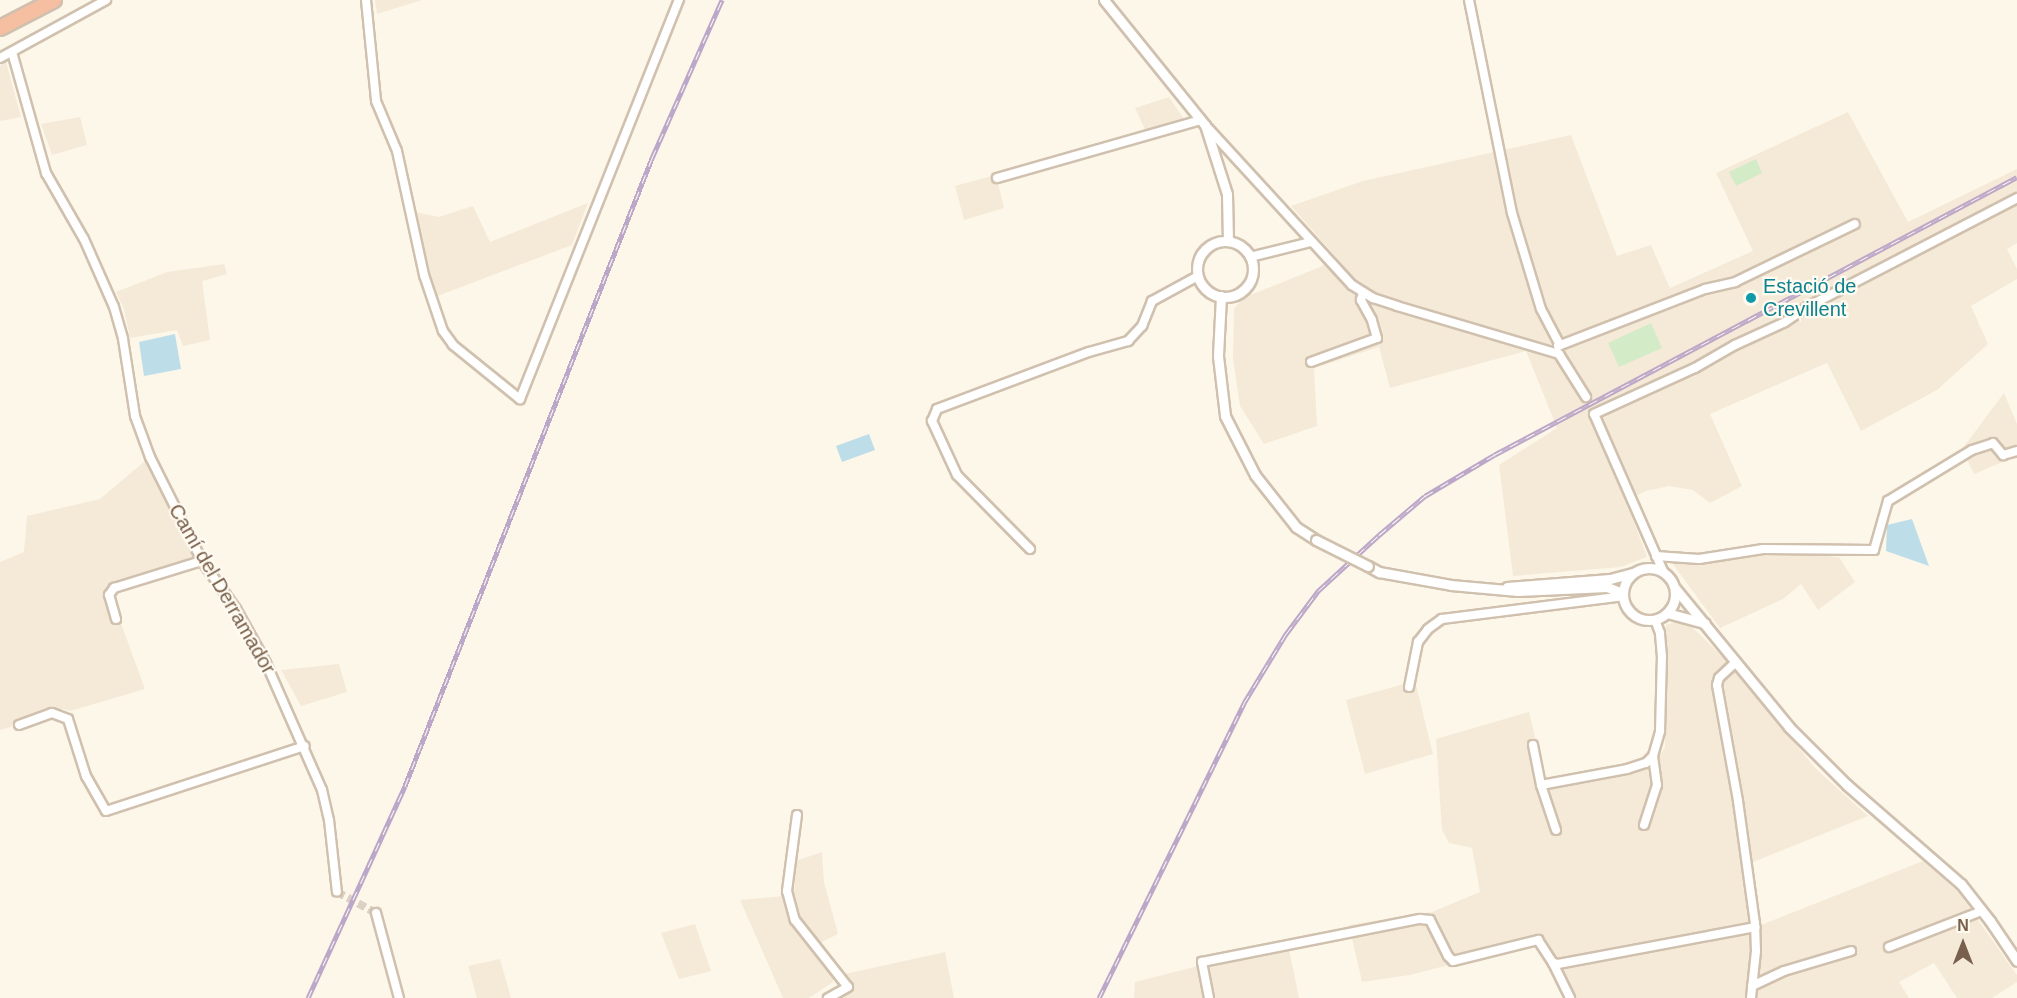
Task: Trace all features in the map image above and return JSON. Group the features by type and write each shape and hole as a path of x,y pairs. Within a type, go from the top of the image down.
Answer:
{"highway":[{"path":"0,28 54,0"}],"street":[{"path":"0,58 106,0"},
{"path":"366,0 376,102 397,151 424,275 443,331 453,345 520,399 679,0"},
{"path":"1104,0 1203,122 1352,285 1397,306 1560,354 1572,370 1586,397"},
{"path":"1469,0 1512,213 1541,309 1560,345"},
{"name":"Camí del Derramador","path":"12,52 46,173 66,212 84,239 114,308 123,339 135,416 150,457 201,561 236,609 266,663 305,746 325,800 337,892"},
{"path":"997,178 1203,122"},
{"path":"1203,122 1227,194 1228,241"},
{"path":"2017,198 1807,308 1785,322 1735,345 1667,382 1594,414 1656,556 1675,588 1789,727 1848,785 1961,884 2017,961"},
{"path":"1548,350 1705,289 1735,282 1856,224"},
{"path":"1228,241 1237,243 1250,257 1252,273 1245,288 1230,296 1221,296 1204,288 1198,276 1198,260 1209,245 1228,241"},
{"path":"1250,257 1311,242"},
{"path":"1030,549 957,475 932,421 937,409 1089,352 1128,341 1142,326 1152,301 1198,276"},
{"path":"1311,362 1377,338 1372,320 1360,300 1364,292"},
{"path":"1221,296 1218,356 1225,416 1256,475 1296,527 1316,540 1379,572 1451,585 1518,591 1599,587 1623,595"},
{"path":"1656,556 1700,560 1763,549 1874,550 1888,501 1972,450 1993,443 2003,455 2017,451"},
{"path":"116,619 109,595 114,588 201,561"},
{"path":"1502,588 1519,584 1610,579 1648,568 1663,571"},
{"path":"1633,573 1624,585 1623,595 1633,614 1640,618 1655,620 1667,613 1675,601 1675,588"},
{"path":"1409,687 1418,642 1428,629 1442,619 1623,595"},
{"path":"1667,613 1705,623"},
{"path":"1644,825 1657,785 1653,756 1660,731 1662,657 1660,633 1655,620"},
{"path":"1736,662 1719,678 1716,685 1738,801 1756,927 1751,998"},
{"path":"19,725 52,713 68,719 86,776 106,811 305,746"},
{"path":"1533,745 1541,785 1556,830"},
{"path":"1541,785 1627,769 1646,763 1653,756"},
{"path":"797,815 787,891 795,920 848,987 828,998"},
{"path":"1889,947 1982,911"},
{"path":"376,914 399,998"},
{"path":"1209,998 1202,962 1420,919 1430,920 1448,956 1453,961 1538,939 1570,998"},
{"path":"1553,963 1756,927"},
{"path":"1752,986 1784,971 1851,951"}],"shaded area":[{"path":"375,0 422,0 377,14"},
{"path":"6,62 21,117 0,121 0,66"},
{"path":"1169,97 1186,122 1147,134 1135,108"},
{"path":"1848,112 1908,222 2017,169 2017,243 2007,249 2017,269 2017,279 1971,306 1988,344 1937,390 1861,431 1827,363 1710,414 1742,486 1710,503 1693,490 1669,486 1646,491 1626,501 1647,557 1621,567 1513,576 1499,465 1557,428 1526,351 1390,388 1379,347 1314,368 1317,426 1264,444 1240,406 1233,359 1234,309 1243,298 1320,267 1336,257 1291,206 1363,181 1571,135 1617,256 1651,245 1670,288 1753,251 1716,173"},
{"path":"80,117 87,145 52,155 41,124"},
{"path":"996,175 1004,208 964,220 955,186"},
{"path":"588,203 572,245 435,297 415,212 439,217 473,206 490,242"},
{"path":"224,264 227,274 202,281 210,340 183,346 177,330 130,338 124,309 116,292 167,272"},
{"path":"2004,393 2017,424 2017,456 1974,474 1962,449"},
{"path":"145,461 195,560 108,586 105,589 113,616 119,618 145,689 70,711 63,709 18,720 11,727 0,730 0,562 24,552 27,516 100,499"},
{"path":"1781,552 1839,557 1855,582 1818,610 1801,584 1783,599 1720,628 1672,563 1704,563"},
{"path":"1678,621 1691,626 1737,671 1815,768 1868,816 1753,862 1761,925 1923,861 1959,893 2017,975 2017,982 1992,998 1957,998 1934,963 1899,982 1909,998 1567,998 1535,943 1410,975 1362,982 1349,925 1432,912 1480,892 1472,848 1449,843 1442,830 1436,739 1529,712 1548,789 1653,767 1665,747 1666,625"},
{"path":"339,664 347,692 301,706 281,670"},
{"path":"1415,681 1433,754 1365,774 1346,700"},
{"path":"822,852 824,882 838,934 810,948 833,976 833,982 809,998 783,998 740,900 794,895 796,861"},
{"path":"695,924 711,971 679,979 661,933"},
{"path":"1289,949 1299,998 1134,998 1135,982 1194,967"},
{"path":"945,952 954,998 838,998 853,988 845,974"},
{"path":"500,959 511,998 477,998 468,966"}],"green space":[{"path":"1756,159 1762,173 1736,186 1729,172"},
{"path":"1651,323 1662,348 1619,367 1608,343"}],"water":[{"path":"175,334 181,369 144,376 139,342"},
{"path":"869,434 875,450 842,462 836,446"},
{"path":"1912,519 1929,566 1886,551 1887,525"}],"tunnel":[{"path":"337,892 376,913"}],"railway":[{"path":"308,998 405,786 652,158 722,0"},
{"path":"1099,998 1244,703 1286,634 1318,591 1379,535 1425,496 1494,455 2017,177"}],"place":[{"name":"Estació de Crevillent","path":"1751,298"}]}
